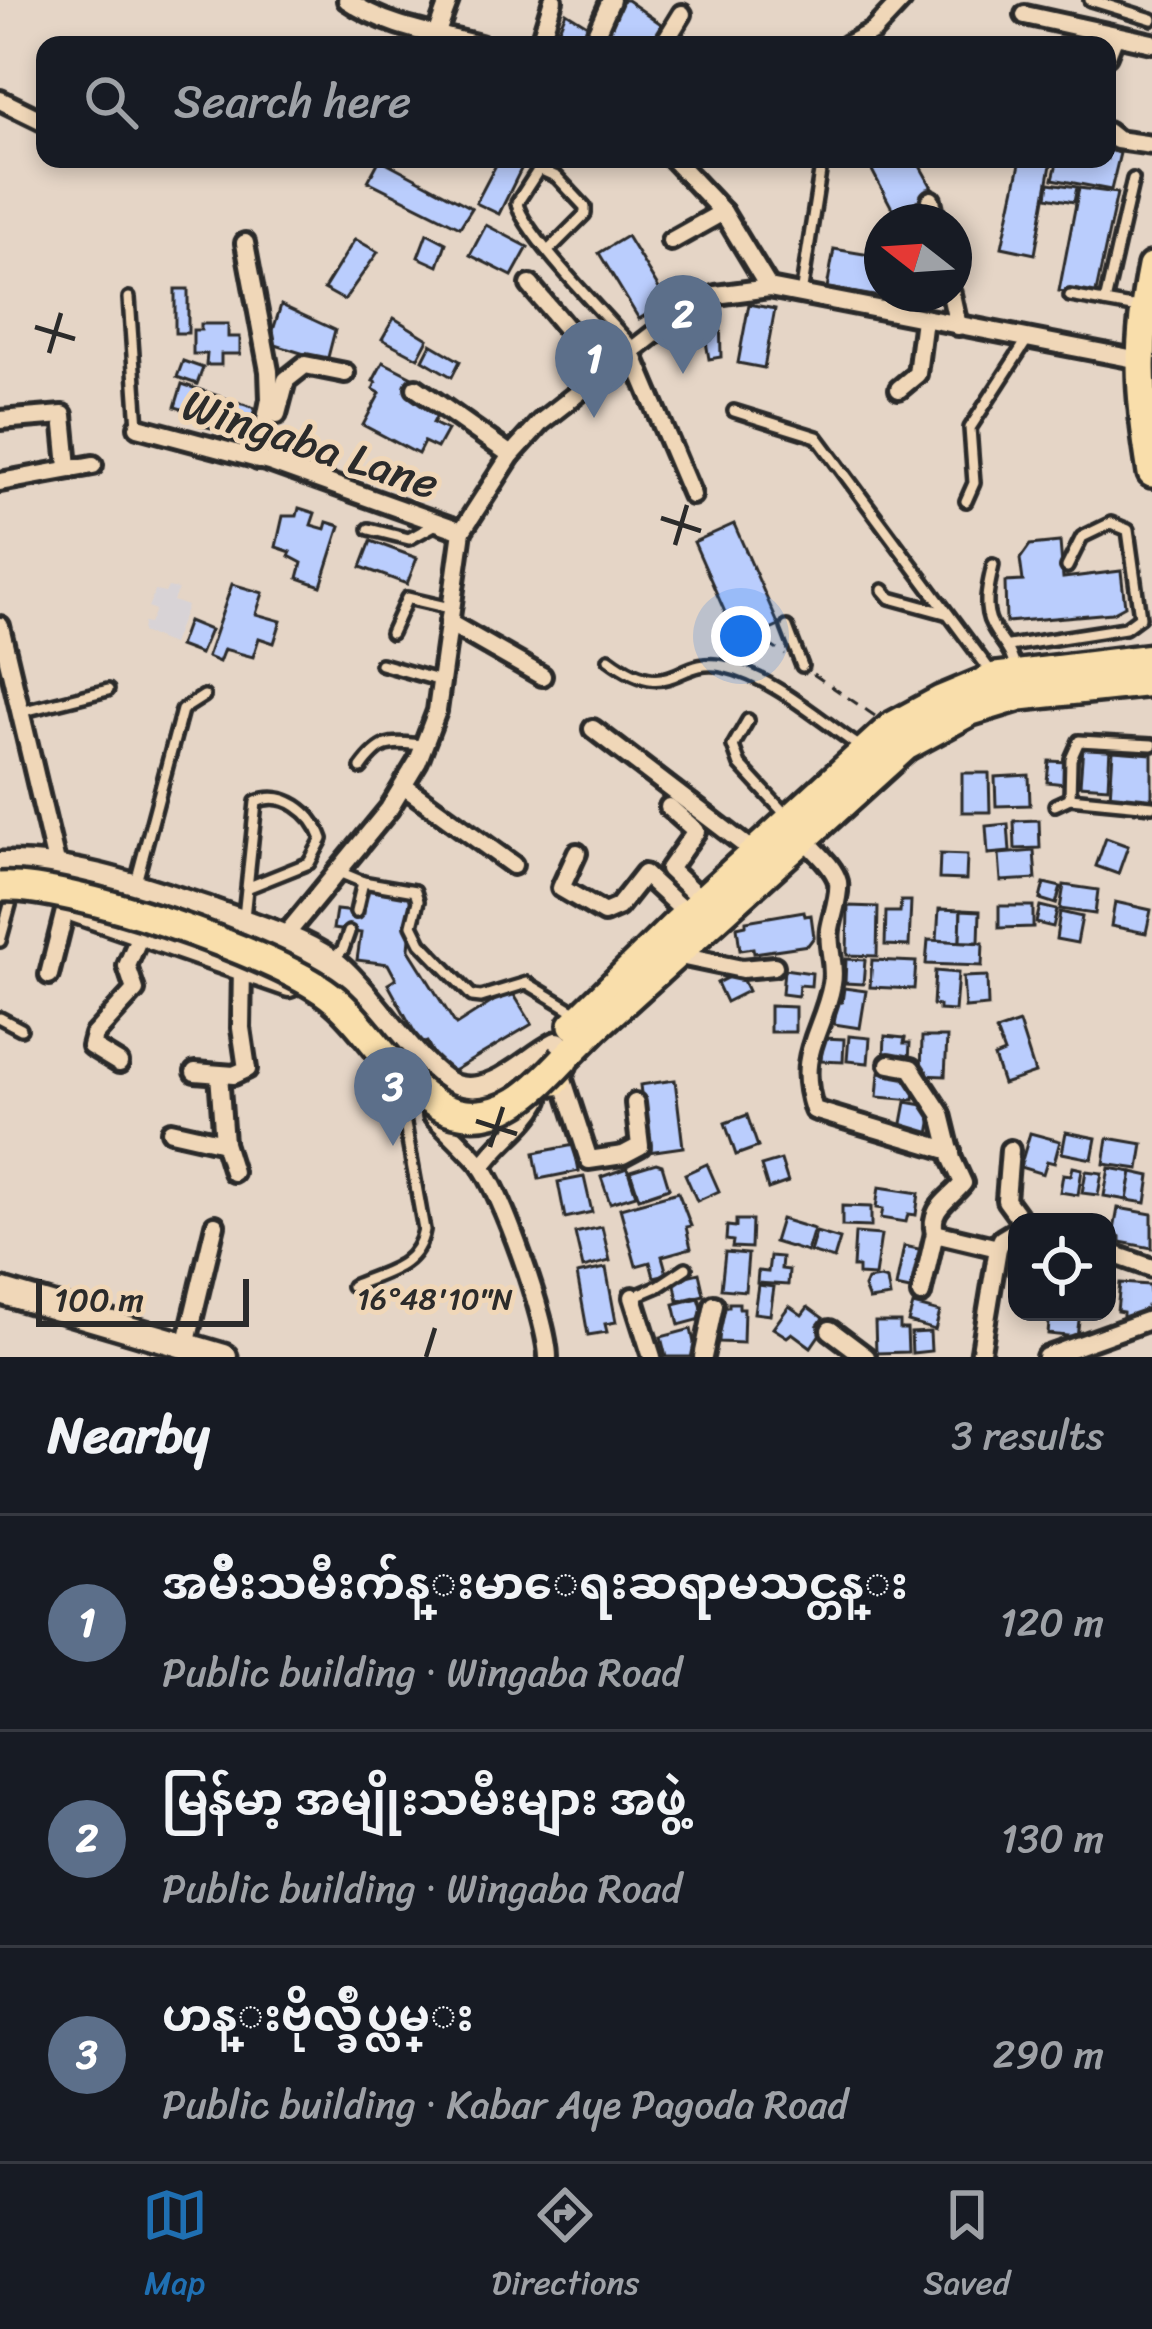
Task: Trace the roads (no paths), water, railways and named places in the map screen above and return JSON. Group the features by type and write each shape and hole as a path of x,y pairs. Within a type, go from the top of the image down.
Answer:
{"main road":[{"path":"1152,267 1144,308 1140,403 1152,473"},
{"path":"5,880 66,907 301,989 333,1010 398,1085 434,1116 467,1126 489,1124 539,1100 582,1016 941,700 1006,676 1152,657"},
{"path":"5,880 124,910 295,975 340,1004 413,1085 450,1111 485,1115 539,1085 674,955 703,910 754,852 797,828 865,750 1019,696 1152,682"},
{"path":"5,880 57,867 135,886 284,937 330,962 358,986 444,1084 462,1090 493,1085 561,1060"},
{"path":"0,1291 150,1347 186,1346 224,1357"}],"street":[{"path":"346,0 382,21 440,36"},
{"path":"436,35 449,0"},
{"path":"542,36 553,0"},
{"path":"595,36 611,0"},
{"path":"865,36 902,0"},
{"path":"669,36 682,14"},
{"path":"1025,15 1152,43"},
{"path":"0,100 36,118"},
{"path":"1116,139 1152,145"},
{"path":"681,168 723,212 769,288"},
{"path":"932,200 933,204"},
{"path":"671,241 723,212"},
{"path":"244,243 269,371 263,461"},
{"path":"530,285 603,372"},
{"path":"284,937 405,788 424,745 437,711 462,531 511,455 541,422 685,310 742,289 769,288 1145,361"},
{"path":"955,312 958,326"},
{"path":"899,389 917,374 924,319"},
{"path":"633,350 692,495"},
{"path":"263,461 286,380 305,365 345,373"},
{"path":"416,388 511,455"},
{"path":"0,420 63,415 68,467"},
{"name":"Wingaba Lane","path":"138,427 263,461 462,531"},
{"path":"0,482 93,465"},
{"path":"450,616 542,676"},
{"path":"0,626 57,867"},
{"path":"593,729 754,852"},
{"path":"405,788 513,865"},
{"path":"669,807 696,831 669,869 703,910"},
{"path":"797,828 838,883 828,944 835,964 831,991 810,1041 808,1071 814,1110 951,1150"},
{"path":"577,853 561,888 604,913 618,907 644,874 703,910"},
{"path":"49,975 66,907"},
{"path":"119,1063 91,1046 94,1035 135,990 127,966 142,930"},
{"path":"674,955 742,969 774,965"},
{"path":"194,1072 234,1075 247,1069 241,1028 242,967"},
{"path":"561,1060 589,1160 640,1146 635,1103"},
{"path":"889,1064 913,1070 941,1114 964,1183 937,1210 932,1222 935,1233 921,1294"},
{"path":"219,1074 224,1143 232,1172"},
{"path":"482,1167 494,1149 530,1118 539,1100"},
{"path":"434,1116 482,1167 530,1278 548,1340 548,1357"},
{"path":"171,1131 224,1143"},
{"path":"1010,1150 1006,1201 1015,1213"},
{"path":"186,1346 214,1225"},
{"path":"935,1233 998,1249"},
{"path":"980,1357 998,1249 1008,1235"},
{"path":"1116,1255 1152,1268"},
{"path":"633,1297 652,1357"},
{"path":"703,1357 714,1305"},
{"path":"1046,1357 1152,1319"},
{"path":"830,1330 866,1357"}],"lane":[{"path":"1090,0 1152,19"},
{"path":"801,295 820,168"},
{"path":"549,250 585,214 586,207 557,177 539,169 517,203 519,213 549,250 633,350"},
{"path":"1105,302 1133,179"},
{"path":"1070,296 1144,308"},
{"path":"129,298 138,427"},
{"path":"966,501 974,483 970,428 1027,340"},
{"path":"734,411 817,437 945,613 1006,676"},
{"path":"369,529 410,539 440,521"},
{"path":"1009,646 1125,628 1140,617 1128,530 1111,523 1082,537 1067,567"},
{"path":"993,565 987,598 992,625 1009,646 1006,676"},
{"path":"884,590 890,598 945,613"},
{"path":"391,633 407,598 450,616"},
{"path":"787,627 802,666"},
{"path":"609,659 646,680 671,678 709,664 724,666 759,679 865,750"},
{"path":"381,664 441,681"},
{"path":"18,712 108,690"},
{"path":"135,886 182,710 205,696"},
{"path":"748,720 734,746 740,765 797,828"},
{"path":"1070,798 1071,759 1079,741 1152,745"},
{"path":"361,768 376,748 392,742 424,745"},
{"path":"244,923 256,802 266,798 308,812 322,839 309,862 248,887"},
{"path":"1055,806 1070,798 1152,806"},
{"path":"337,871 363,882 415,891 418,902 412,925 421,943 472,996 527,982 582,1016"},
{"path":"0,941 5,880"},
{"path":"356,912 363,882"},
{"path":"330,962 343,950 349,932"},
{"path":"0,1018 21,1029"},
{"path":"352,1286 413,1259 421,1246 424,1230 398,1085"},
{"path":"633,1297 686,1268"}],"place":[{"name":"မြန်မာ့ အမျိုးသမီးများ အဖွဲ့","path":"683,374"},
{"name":"အမ်ိဳးသမီးက်န္းမာေရးဆရာမသင္တန္း","path":"594,418"},
{"name":"ဟန္းဗိုလ္ခ်ဳပ္လမ္း","path":"393,1146"}]}
